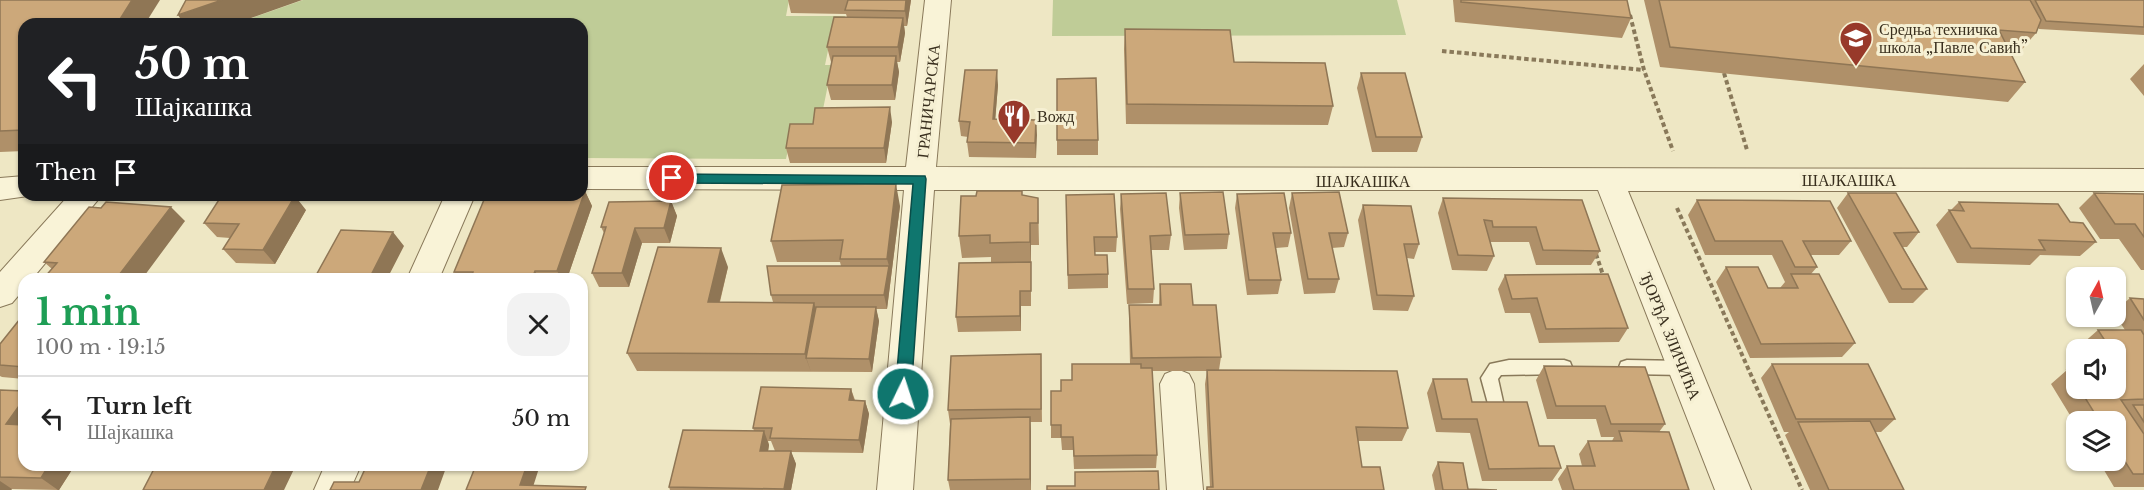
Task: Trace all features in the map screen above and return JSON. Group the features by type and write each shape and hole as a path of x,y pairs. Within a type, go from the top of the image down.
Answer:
{"street":[{"name":"ГРАНИЧАРСКА","path":"895,490 920,179 938,0"},
{"name":"ШАЈКАШКА","path":"588,178 2144,180"},
{"name":"ЂОРЂА ЗЛИЧИЋА","path":"1609,181 1733,490"},
{"path":"0,189 18,188"},
{"path":"18,273 82,201"},
{"path":"426,273 457,201"},
{"path":"0,294 18,274"},
{"path":"1177,384 1185,490"},
{"path":"332,490 340,471"}],"lane":[{"path":"1496,406 1490,378 1496,369 1579,367"},
{"path":"1614,367 1684,368"}],"path":[{"path":"1629,10 1644,70 1674,155 1665,155"},
{"path":"1443,51 1644,70"},
{"path":"1724,73 1748,154 1738,154"},
{"path":"1676,206 1802,490"}],"green space":[{"path":"303,0 789,0 786,16 845,16 842,31 832,31 825,65 832,65 821,119 813,136 791,136 786,159 588,158 588,18 252,18"},
{"path":"1053,0 1397,0 1406,35 1052,36"}],"building":[{"path":"0,0 132,0 121,18 18,18 18,130 0,131"},
{"path":"186,0 222,0 178,15"},
{"path":"848,0 906,0 905,11 845,10"},
{"path":"1461,0 1627,0 1631,18 1461,2"},
{"path":"1659,0 2030,0 2041,20 2036,33 1999,30 2025,82 1670,47"},
{"path":"2035,0 2144,0 2144,27 2046,21"},
{"path":"834,17 903,18 898,47 827,47"},
{"path":"1125,29 1230,30 1234,62 1325,63 1333,106 1127,104"},
{"path":"833,56 896,56 892,85 827,85"},
{"path":"965,70 997,70 993,119 1036,120 1035,143 967,142 970,122 959,121"},
{"path":"1361,73 1405,73 1422,137 1376,137"},
{"path":"1096,78 1098,140 1057,140 1057,79"},
{"path":"890,107 884,148 786,148 790,124 813,124 815,108"},
{"path":"896,184 887,259 840,259 843,240 771,241 782,185"},
{"path":"977,191 1022,191 1022,195 1038,198 1038,223 1030,223 1030,242 990,243 990,235 959,236 961,196 976,196"},
{"path":"1223,192 1229,234 1185,235 1180,193"},
{"path":"1339,192 1348,233 1329,233 1339,279 1308,279 1292,193"},
{"path":"1166,193 1171,235 1150,236 1154,289 1128,289 1121,194"},
{"path":"1284,193 1291,233 1273,233 1281,280 1249,280 1237,194"},
{"path":"1848,193 1896,193 1919,232 1894,233 1927,289 1902,289"},
{"path":"2094,193 2144,194 2144,237 2135,224 2115,224"},
{"path":"1114,194 1117,237 1094,237 1095,255 1107,255 1108,274 1068,275 1066,195"},
{"path":"1443,198 1582,200 1600,251 1543,250 1536,227 1493,227 1492,221 1484,220 1494,256 1458,255"},
{"path":"1697,200 1830,201 1851,241 1803,241 1817,267 1795,267 1782,241 1715,241"},
{"path":"218,201 292,201 263,250 223,249 239,224 204,223"},
{"path":"484,201 582,201 557,271 454,272"},
{"path":"671,201 664,228 635,228 622,273 592,273 606,227 601,227 609,202"},
{"path":"106,202 171,207 121,273 48,273 57,263 44,262 89,207 101,208"},
{"path":"1959,202 2058,204 2070,222 2083,223 2096,242 2039,240 2045,250 1971,248 1949,210 1964,211"},
{"path":"1363,205 1411,206 1419,244 1404,244 1414,296 1377,295"},
{"path":"341,230 393,232 372,273 317,273"},
{"path":"658,247 721,248 708,302 814,303 805,354 627,353"},
{"path":"1031,262 1031,291 1020,291 1020,316 956,317 959,263"},
{"path":"767,266 889,266 884,295 771,295"},
{"path":"1726,267 1758,267 1768,288 1798,288 1791,274 1819,274 1855,343 1761,344"},
{"path":"1608,274 1628,328 1546,329 1537,298 1512,299 1505,275"},
{"path":"1160,284 1191,284 1193,305 1216,305 1221,357 1132,358 1129,305 1161,305"},
{"path":"2130,298 2144,299 2144,320"},
{"path":"816,307 876,307 869,359 806,358"},
{"path":"18,322 18,366 0,365 0,344"},
{"path":"2098,330 2141,330 2144,335 2144,399 2121,400 2144,434 2144,474 2133,474 2126,463 2126,411 2093,411 2086,399 2126,399 2126,339 2104,339"},
{"path":"1041,354 1041,409 948,410 951,356"},
{"path":"1072,364 1141,364 1141,368 1152,368 1157,455 1074,456 1073,437 1061,437 1061,425 1051,425 1051,391 1061,391 1061,380 1072,380"},
{"path":"1772,364 1868,364 1895,419 1796,419"},
{"path":"1544,366 1645,367 1665,424 1611,424 1605,406 1556,406"},
{"path":"1207,370 1397,371 1408,428 1356,427 1362,467 1380,467 1384,490 1207,490 1207,487 1213,487"},
{"path":"1433,379 1467,379 1472,402 1527,402 1539,446 1554,446 1561,468 1489,469 1477,419 1442,419"},
{"path":"761,387 851,389 849,400 865,401 859,440 770,438 772,428 753,428"},
{"path":"0,390 18,391 18,407 6,424 18,425 18,471 45,471 41,478 0,477"},
{"path":"2133,405 2144,405 2144,422"},
{"path":"1030,417 1030,479 948,480 951,419"},
{"path":"1870,421 1904,490 1829,490 1798,422"},
{"path":"683,430 764,431 760,451 791,451 784,489 669,487"},
{"path":"1619,431 1669,432 1689,490 1574,490 1567,466 1595,466 1588,441 1622,441"},
{"path":"1438,462 1463,463 1468,489 1497,490 1443,490"},
{"path":"153,471 273,471 264,490 143,490"},
{"path":"364,471 429,471 421,490 330,490 334,482 359,482"},
{"path":"474,471 525,471 520,485 586,487 585,490 466,490"},
{"path":"1158,471 1159,490 1047,490 1047,486 1075,486 1075,472"}],"place":[{"name":"Средња техничка школа „Павле Савић”","path":"1856,67"},
{"name":"Вожд","path":"1014,145"}],"route":[{"path":"672,178 920,179 903,394"}]}
